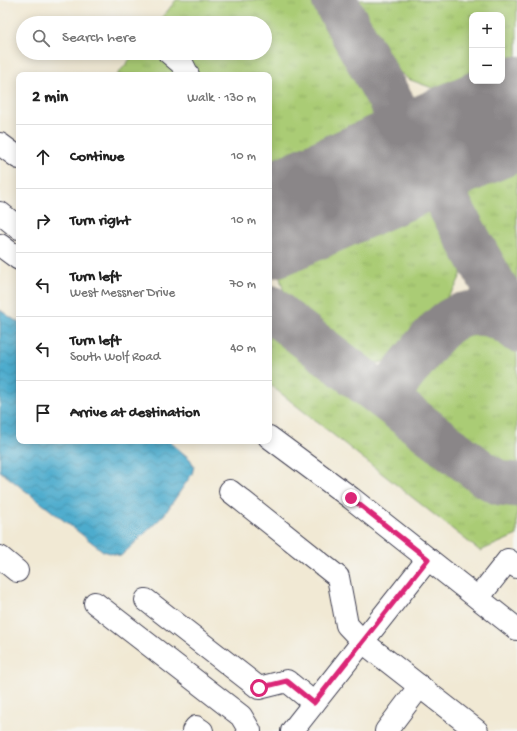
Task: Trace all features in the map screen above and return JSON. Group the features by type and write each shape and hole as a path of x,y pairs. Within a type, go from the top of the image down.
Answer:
{"main road":[{"path":"177,60 183,65 186,72"},
{"path":"0,144 16,156"},
{"path":"0,213 16,226"},
{"path":"0,244 16,257"},
{"path":"272,439 517,629"},
{"path":"230,491 338,577 347,625 362,642 477,731"},
{"path":"292,731 428,559"},
{"path":"478,598 508,560 517,567"},
{"path":"146,600 259,688 287,681 314,703"},
{"path":"95,603 241,716 250,731"},
{"path":"386,731 420,686"},
{"path":"193,731 196,727 202,731"}],"green space":[{"path":"176,0 317,0 387,124 385,134 379,142 272,191 272,72 192,72 182,60 272,60 272,16 163,16"},
{"path":"348,0 517,0 517,82 503,88 465,93 435,89 408,79 384,59 372,43"},
{"path":"129,60 167,60 179,72 119,72"},
{"path":"517,144 517,299 466,208 463,194 468,177 480,160"},
{"path":"413,190 430,201 443,220 461,254 461,275 455,288 397,357 379,363 367,361 294,304 283,289 279,274 283,259 289,249 300,241"},
{"path":"469,330 498,334 508,341 517,354 517,471 502,468 418,401 413,392 414,381 449,339"},
{"path":"272,332 476,489 500,500 517,502 517,535 480,551 272,386"}],"water":[{"path":"0,310 16,321 16,444 172,444 190,459 194,466 192,474 164,515 121,556 103,551 0,471"}],"taxiway":[{"path":"334,0 517,326"},
{"path":"398,113 412,125 436,132 466,135 450,154 442,174 443,194"},
{"path":"272,231 298,209"},
{"path":"272,310 485,475 500,483 517,485"},
{"path":"400,378 438,331 444,325 459,316 476,313 487,314 503,320 517,330"}],"runway":[{"path":"272,221 517,112"}],"route":[{"path":"259,688 287,681 314,703 428,559 351,498"}]}
